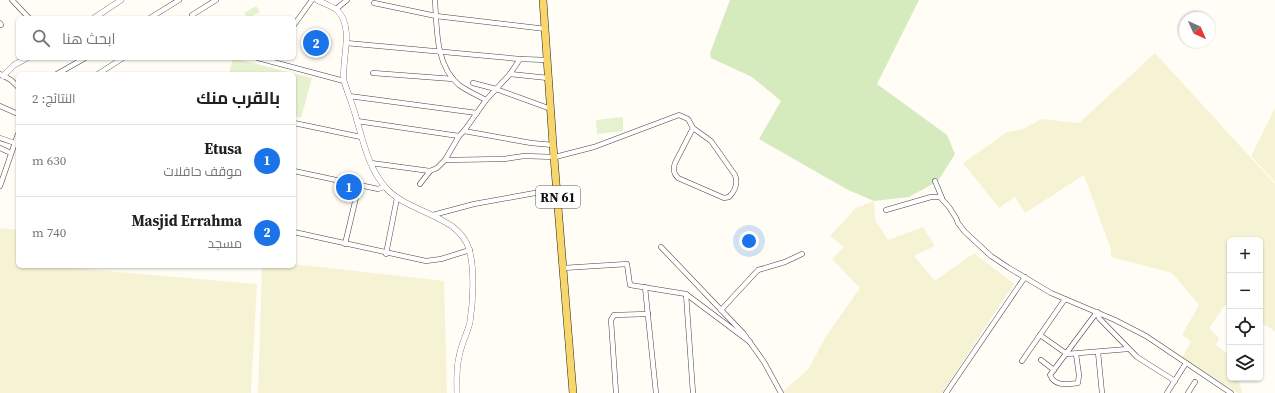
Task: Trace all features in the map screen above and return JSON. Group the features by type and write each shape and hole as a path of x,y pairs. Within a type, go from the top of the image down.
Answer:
{"main road":[{"name":"RN 61","path":"544,0 548,78 573,393"}],"street":[{"path":"12,0 27,16"},
{"path":"97,16 120,0"},
{"path":"153,16 179,0"},
{"path":"192,16 216,0"},
{"path":"296,22 312,0"},
{"path":"317,0 336,9 344,24 346,43 344,81 361,137 378,178 384,187 397,198 444,221 459,233 470,250 472,278 470,322 459,357 457,393"},
{"path":"336,9 347,0"},
{"path":"435,0 440,51 446,67 453,79 459,85 486,100"},
{"path":"374,3 436,16 546,29"},
{"path":"346,43 520,59 547,60"},
{"path":"420,184 430,171 437,168 445,160 459,136 486,100 510,74 520,59"},
{"path":"16,85 11,80 1,75 23,60"},
{"path":"60,72 82,60"},
{"path":"101,72 120,60"},
{"path":"273,60 344,81"},
{"path":"373,73 453,79"},
{"path":"510,74 548,78"},
{"path":"473,84 496,89 551,109"},
{"path":"349,96 477,113"},
{"path":"0,106 16,113"},
{"path":"445,160 504,159 524,156 555,157 594,147 676,116 683,116 688,119 693,128 711,141 735,175 736,186 729,197 724,198 678,178 675,175 675,163 693,128"},
{"path":"357,120 459,136"},
{"path":"296,123 361,137"},
{"path":"464,131 531,143 553,145"},
{"path":"0,138 15,143"},
{"path":"0,186 1,177 16,140"},
{"path":"0,148 11,153"},
{"path":"371,163 430,171"},
{"path":"296,170 378,189 384,187"},
{"path":"935,181 943,200 958,223 970,237 991,256 1050,293 1097,312 1146,336 1231,393"},
{"path":"345,244 359,185"},
{"path":"433,216 474,204 557,189"},
{"path":"886,210 931,196 940,197 943,200"},
{"path":"386,254 397,198"},
{"path":"296,232 426,262 470,250"},
{"path":"661,247 750,342 764,362 781,393"},
{"path":"721,310 758,270 785,262 802,254"},
{"path":"563,268 627,264 630,285 686,294 750,342"},
{"path":"946,393 1025,277"},
{"path":"645,287 656,393"},
{"path":"686,294 693,393"},
{"path":"1022,361 1065,299"},
{"path":"1097,312 1099,318 1137,357 1175,381"},
{"path":"1076,354 1079,375 1078,383 1060,385 1050,376 1097,312"},
{"path":"616,393 611,320 614,315 648,314"},
{"path":"1040,336 1066,354 1128,349"},
{"path":"1098,352 1102,393"},
{"path":"1041,360 1054,370"},
{"path":"1167,393 1186,363"},
{"path":"1188,393 1195,382"}],"shaded area":[{"path":"1155,53 1275,184 1275,332 1263,324 1263,237 1227,237 1227,306 1225,305 1209,328 1219,338 1216,345 1227,354 1227,381 1239,381 1242,393 1238,393 1182,357 1191,342 1182,335 1199,305 1172,273 1111,257 1111,250 1084,175 1025,213 1015,197 999,208 963,163 1007,132 1023,129 1042,119 1079,123"},
{"path":"1275,108 1275,182 1251,156"},
{"path":"874,201 875,220 888,240 923,227 935,246 914,256 935,281 974,253 1014,284 942,393 784,393 783,392 809,368 826,336 860,288 832,259 844,247 830,236 856,208"},
{"path":"0,228 16,230 16,268 74,268 257,284 251,393 0,393"},
{"path":"296,264 444,281 447,393 258,393 262,268 296,268"}],"green space":[{"path":"730,0 919,0 877,84 947,135 955,154 938,181 909,197 874,201 848,190 759,139 781,101 752,77 711,58 710,53"},
{"path":"256,6 260,12 252,16 246,16 244,13"},
{"path":"232,60 241,60 288,72 230,72"},
{"path":"296,74 312,78 301,118 296,117"},
{"path":"623,117 623,131 597,134 596,120"}],"place":[{"name":"Masjid Errahma","path":"316,43"},
{"name":"Etusa","path":"349,187"}]}
